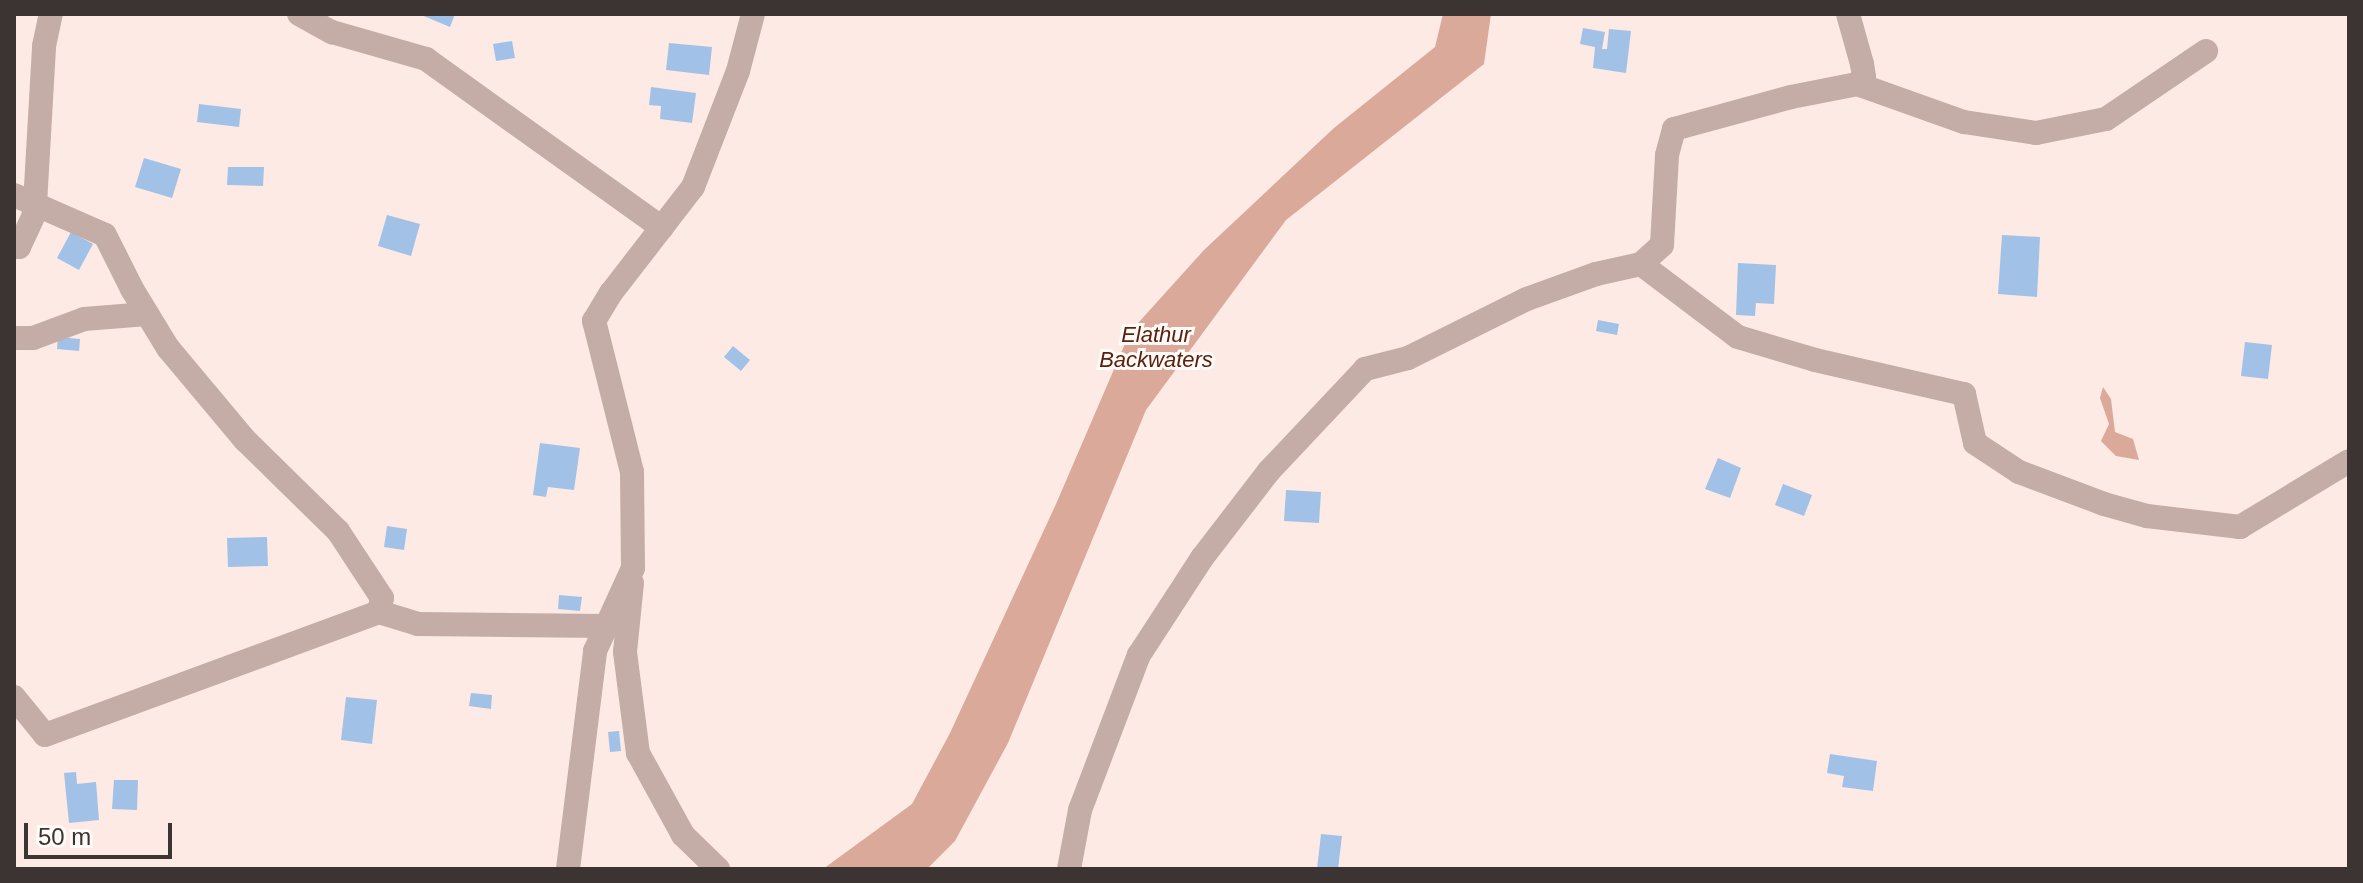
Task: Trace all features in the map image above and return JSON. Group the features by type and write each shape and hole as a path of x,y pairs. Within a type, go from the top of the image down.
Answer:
{"street":[{"path":"14,247 19,247 29,202 44,46 51,14"},
{"path":"299,14 332,32 426,59 662,228"},
{"path":"714,865 683,835 638,753 625,652 633,568 632,472 594,321 693,187 738,71 753,14"},
{"path":"1848,14 1864,77 1857,84"},
{"path":"1069,869 1080,810 1139,655 1202,558 1269,471 1365,369 1408,358 1527,299 1596,274 1641,264 1662,245 1667,155 1674,129 1791,97 1857,84 1964,122 2036,133 2106,119 2206,51"},
{"path":"29,202 105,235 168,348 245,440 338,531 381,605 418,624 604,626"},
{"path":"1641,264 1738,337 1815,360 1964,394 1975,443 2019,472 2104,504 2147,516 2240,527 2349,461"},
{"path":"14,338 33,338 84,319 147,314"},
{"path":"568,869 595,651 633,568"},
{"path":"14,697 45,735 381,605"}],"water":[{"name":"Elathur Backwaters","path":"1443,14 1491,14 1484,64 1286,220 1146,410 1008,743 955,841 927,869 823,869 912,804 950,733 1056,504 1130,332 1204,250 1334,128 1435,47"},
{"path":"2103,387 2111,399 2115,432 2133,439 2139,460 2116,456 2101,441 2109,424 2100,398"}],"building":[{"path":"419,14 455,14 450,27"},
{"path":"1583,28 1605,32 1602,49 1607,49 1609,29 1631,31 1626,73 1593,68 1595,47 1580,44"},
{"path":"512,41 515,58 496,61 493,44"},
{"path":"669,43 712,47 709,75 666,70"},
{"path":"651,87 696,93 692,123 660,119 661,106 649,105"},
{"path":"199,104 241,109 239,127 197,122"},
{"path":"144,158 181,169 172,198 135,187"},
{"path":"228,167 264,167 263,186 227,185"},
{"path":"387,215 420,224 411,256 378,246"},
{"path":"71,232 93,244 79,270 57,258"},
{"path":"2002,235 2040,237 2037,297 1998,294"},
{"path":"1738,263 1776,265 1774,304 1756,303 1755,316 1736,315"},
{"path":"1598,320 1619,324 1617,335 1596,331"},
{"path":"58,337 80,339 79,351 57,349"},
{"path":"2245,342 2272,345 2268,379 2241,376"},
{"path":"733,346 750,360 741,371 724,357"},
{"path":"540,443 580,448 574,490 548,487 546,497 533,495"},
{"path":"1718,458 1741,468 1730,498 1705,489"},
{"path":"1783,484 1812,495 1804,516 1775,505"},
{"path":"1286,490 1321,492 1319,523 1284,521"},
{"path":"387,526 407,529 404,550 384,547"},
{"path":"267,537 268,566 228,567 227,538"},
{"path":"559,595 582,597 580,611 558,609"},
{"path":"471,693 492,695 491,709 469,706"},
{"path":"346,697 377,700 372,744 341,740"},
{"path":"619,731 621,751 610,752 608,732"},
{"path":"1830,754 1877,761 1873,791 1842,787 1844,776 1827,773"},
{"path":"76,772 77,784 96,782 99,820 69,823 64,773"},
{"path":"114,780 138,780 137,810 112,809"},
{"path":"1321,834 1342,836 1338,869 1317,869"}]}
